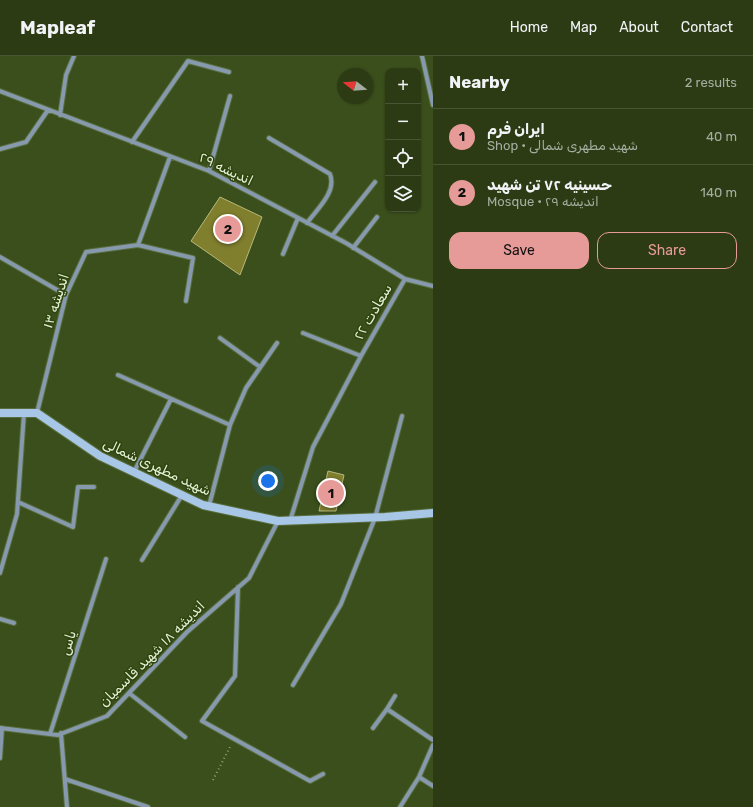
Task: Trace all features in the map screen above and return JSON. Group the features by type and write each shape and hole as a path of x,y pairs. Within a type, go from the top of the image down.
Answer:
{"main road":[{"path":"0,414 37,413"},
{"name":"شهید مطهری شمالی","path":"37,413 100,456 182,495 209,506 278,521 375,518 433,513"}],"street":[{"path":"60,115 66,75 74,56"},
{"path":"422,56 433,105"},
{"path":"132,142 188,62 228,72"},
{"name":"اندیشه ۲۹","path":"0,91 209,171 354,248 406,279 433,286"},
{"path":"209,171 230,96"},
{"path":"0,149 26,142 48,110"},
{"path":"269,138 330,174 332,180 331,190 307,223"},
{"path":"138,245 170,157"},
{"path":"332,236 375,182"},
{"path":"354,248 377,217"},
{"path":"283,254 298,218"},
{"name":"اندیشه ۱۳","path":"37,413 66,295 86,252 138,245 193,258 186,301"},
{"path":"0,257 66,295"},
{"name":"سعادت ۲۲","path":"290,521 314,448 360,356 406,279"},
{"path":"303,333 360,356"},
{"path":"220,338 260,367"},
{"path":"209,506 230,425 246,388 277,343"},
{"path":"118,375 230,425"},
{"path":"134,472 171,399"},
{"path":"0,573 17,514 24,413"},
{"path":"293,685 341,604 375,518 402,416"},
{"path":"18,502 73,527 78,487 94,487"},
{"path":"142,560 182,495"},
{"name":"اندیشه ۱۸ شهید قاسمیان","path":"1,728 50,734 61,733 107,716 187,632 249,578 278,521"},
{"name":"یاس","path":"50,734 106,559"},
{"path":"238,587 235,676 202,721 310,781 323,774"},
{"path":"0,619 14,623"},
{"path":"129,693 185,737"},
{"path":"373,728 395,696"},
{"path":"386,709 433,740"},
{"path":"0,758 1,728"},
{"path":"61,733 67,807"},
{"path":"400,807 419,777 433,745"},
{"path":"419,777 433,786"},
{"path":"65,779 148,807"}],"path":[{"path":"213,780 234,738"}],"building":[{"path":"220,197 262,217 240,275 191,241"},
{"path":"328,471 344,475 336,511 319,511"}],"place":[{"name":"حسینیه ۷۲ تن شهید","path":"228,229"},
{"name":"ایران فرم","path":"331,493"}]}
